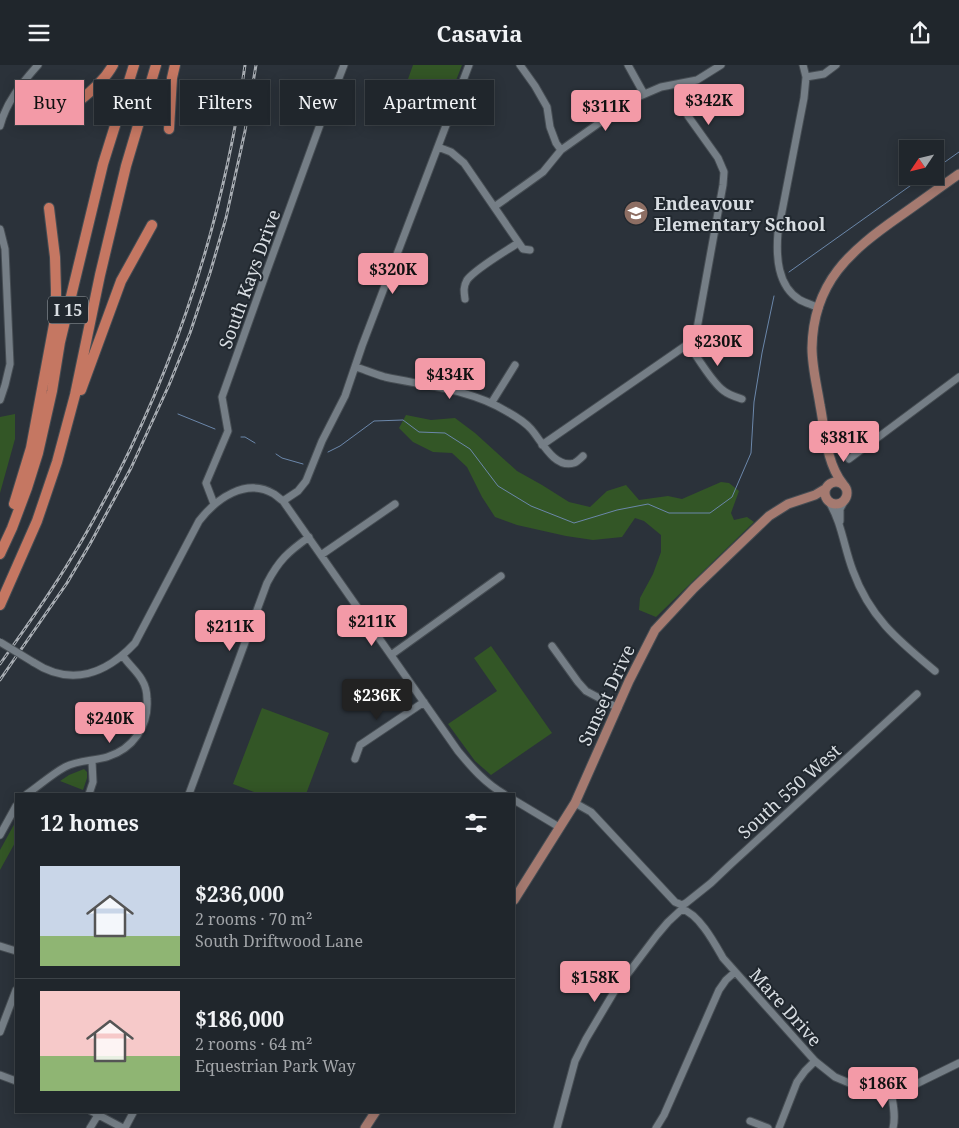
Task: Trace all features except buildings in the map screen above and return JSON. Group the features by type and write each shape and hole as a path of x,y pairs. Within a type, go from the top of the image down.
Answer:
{"highway":[{"path":"84,97 103,80 113,65"},
{"name":"I 15","path":"0,555 12,528 38,453 52,391 60,342 103,164 134,65"},
{"name":"I 15","path":"0,605 37,521 57,462 75,395 100,275 126,166 156,65"},
{"path":"169,129 172,77 175,65"},
{"path":"0,543 31,448 56,314 55,257 49,208"},
{"path":"57,462 121,281 152,225"}],"main road":[{"path":"828,501 824,495 830,477 828,452 813,358 813,331 825,292 840,266 852,253 873,235 959,175"},
{"path":"804,499 828,501 837,505 845,500 847,490 835,472 828,452"},
{"path":"826,487 834,482 842,484"},
{"name":"Sunset Drive","path":"515,898 575,803 629,681 655,630 694,588 769,516 782,507 815,495 826,487"},
{"path":"365,1128 375,1113"}],"street":[{"name":"South Kays Drive","path":"214,504 206,483 228,431 222,397 333,89 344,65"},
{"path":"283,501 298,491 306,481 322,441 345,396 362,346 469,65"},
{"path":"520,65 547,107 550,127 561,150"},
{"path":"628,65 644,94"},
{"path":"494,207 542,171 561,150 633,99 661,87 697,80 721,65"},
{"path":"803,65 806,77 778,232 777,254 781,274 788,288 799,299 819,308"},
{"path":"806,77 824,74 836,65"},
{"path":"0,126 11,100 35,66"},
{"path":"542,445 688,344 696,333 724,172 718,158 688,116 679,84"},
{"path":"438,147 451,152 464,163 522,249 530,250"},
{"path":"0,229 5,249 10,364 6,385 0,400"},
{"path":"465,299 463,289 467,280 476,271 518,243"},
{"path":"688,344 722,391 742,399"},
{"path":"492,402 515,365"},
{"path":"356,367 383,376 448,388 492,402 520,419 548,453 556,459 564,463 573,463 583,457"},
{"path":"849,459 959,377"},
{"path":"0,642 42,668 56,673 68,675 86,674 102,669 123,656 135,643 207,511 214,504 245,488 256,488 273,493 283,501 309,537 458,751 474,771 503,793"},
{"path":"840,526 840,509 845,500"},
{"path":"828,501 840,526 861,591 874,611 896,638 935,671"},
{"path":"321,555 395,504"},
{"path":"189,793 267,583 276,567 289,551 309,537"},
{"path":"391,655 501,577"},
{"path":"552,646 586,691 618,708"},
{"path":"28,793 66,767 80,762 108,757 121,751 132,743 140,732 148,707 147,695 143,681 123,656"},
{"name":"South 550 West","path":"558,1128 575,1061 586,1039 614,993 668,922 686,903 711,883 917,694"},
{"path":"355,759 360,745 424,702"},
{"path":"89,793 93,782 92,761"},
{"path":"515,801 560,827"},
{"name":"Mare Drive","path":"575,803 591,812 675,902 701,924 723,958 816,1061 835,1077 854,1085 891,1092"},
{"path":"0,835 15,808"},
{"path":"0,945 15,951"},
{"path":"656,1128 664,1115 719,990 735,972"},
{"path":"0,1033 15,993"},
{"path":"779,1128 797,1082 816,1061"},
{"path":"893,1128 894,1108 891,1092 912,1086 959,1063"},
{"path":"0,1075 15,1081"},
{"path":"90,1128 94,1113 124,1128 133,1113"},
{"path":"750,1121 768,1128"}],"green space":[{"path":"413,65 462,65 456,80 408,80"},
{"path":"15,414 15,439 0,493 0,417"},
{"path":"406,415 431,420 455,418 475,433 517,471 569,502 590,507 607,491 626,485 639,500 668,496 682,499 721,482 729,483 739,491 731,513 734,520 747,517 754,522 656,617 639,610 640,598 653,574 661,552 661,535 644,521 635,518 622,537 593,540 517,525 495,517 482,497 467,467 452,453 433,452 413,442 399,428"},
{"path":"491,646 552,733 491,775 475,761 448,724 497,691 474,658"},
{"path":"262,708 329,733 306,793 256,793 233,784"},
{"path":"84,769 87,772 87,778 83,790 60,781 69,775"},
{"path":"15,823 15,843 0,870 0,850"}],"waterway":[{"path":"944,163 959,152"},
{"path":"789,272 911,185"},
{"path":"328,452 340,446 374,421 403,420 419,432 445,433 470,449 498,486 531,506 574,523 617,510 648,504 669,513 710,513 732,497 751,453 754,402 774,296"},
{"path":"178,414 215,429"},
{"path":"241,437 245,437 255,443"},
{"path":"276,454 282,458 303,464"}],"railway":[{"path":"0,664 55,584 89,528 140,429 161,379 181,328 213,225 226,172 245,65"},
{"path":"0,680 67,583 90,544 131,468 169,385 190,333 226,218 245,131 256,65"}],"place":[{"name":"Endeavour Elementary School","path":"636,213"}]}
